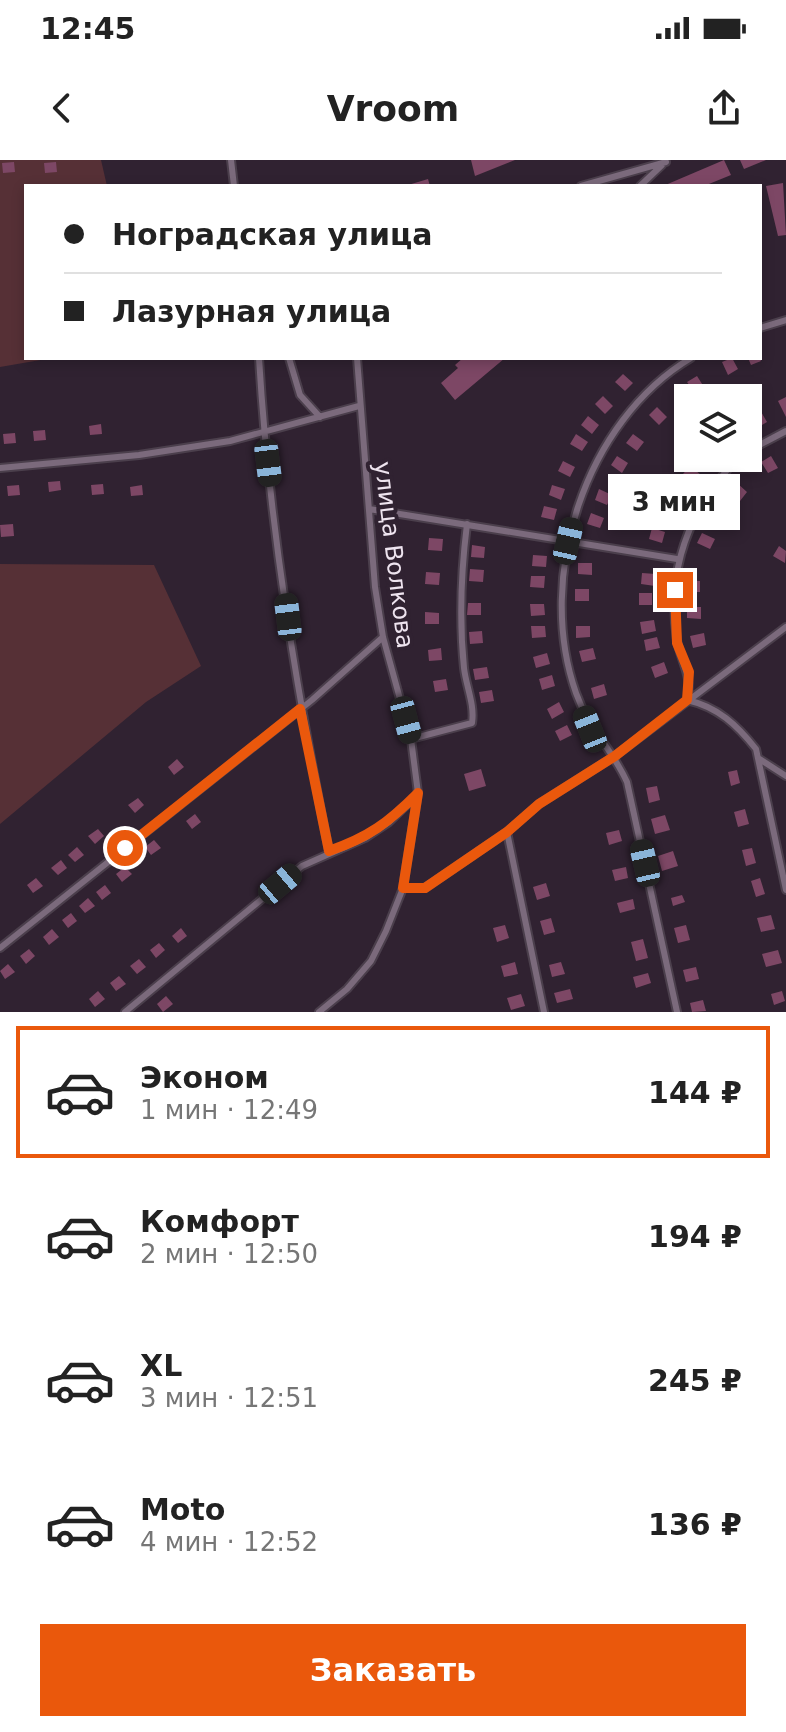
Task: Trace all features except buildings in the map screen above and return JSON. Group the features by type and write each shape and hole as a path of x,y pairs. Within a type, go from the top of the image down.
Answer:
{"street":[{"path":"231,160 234,184"},
{"path":"588,184 667,161"},
{"path":"642,184 667,161"},
{"path":"762,327 786,320"},
{"path":"259,360 264,433 300,709 329,851"},
{"path":"290,360 300,395 320,417"},
{"name":"улица Волкова","path":"319,1012 347,989 371,961 403,888 418,793 411,739 383,637 357,360"},
{"path":"677,1012 627,782 615,756 590,729 565,653 564,576 576,505 614,433 649,389 688,360"},
{"path":"0,468 139,455 264,433 359,406"},
{"path":"762,444 786,431"},
{"path":"687,700 689,672 677,643 675,618 677,559 698,508 725,472"},
{"path":"369,509 677,559"},
{"path":"411,739 472,723 464,672 460,598 467,524"},
{"path":"403,888 425,888 507,832 539,804 615,756 786,627"},
{"path":"0,948 300,709 383,637"},
{"path":"687,700 715,709 743,732 758,758 786,890"},
{"path":"758,758 786,776"},
{"path":"125,1012 302,866 329,851 365,838 389,822 418,793"},
{"path":"507,832 544,1012"}],"shaded area":[{"path":"0,160 101,160 107,184 24,184 24,360 40,360 0,367"},
{"path":"0,564 154,565 201,666 146,702 0,824"}],"route":[{"path":"125,848 300,709 329,851 365,838 389,822 418,793 403,888 425,888 507,832 539,804 615,756 687,700 689,672 677,643 675,590"}]}
